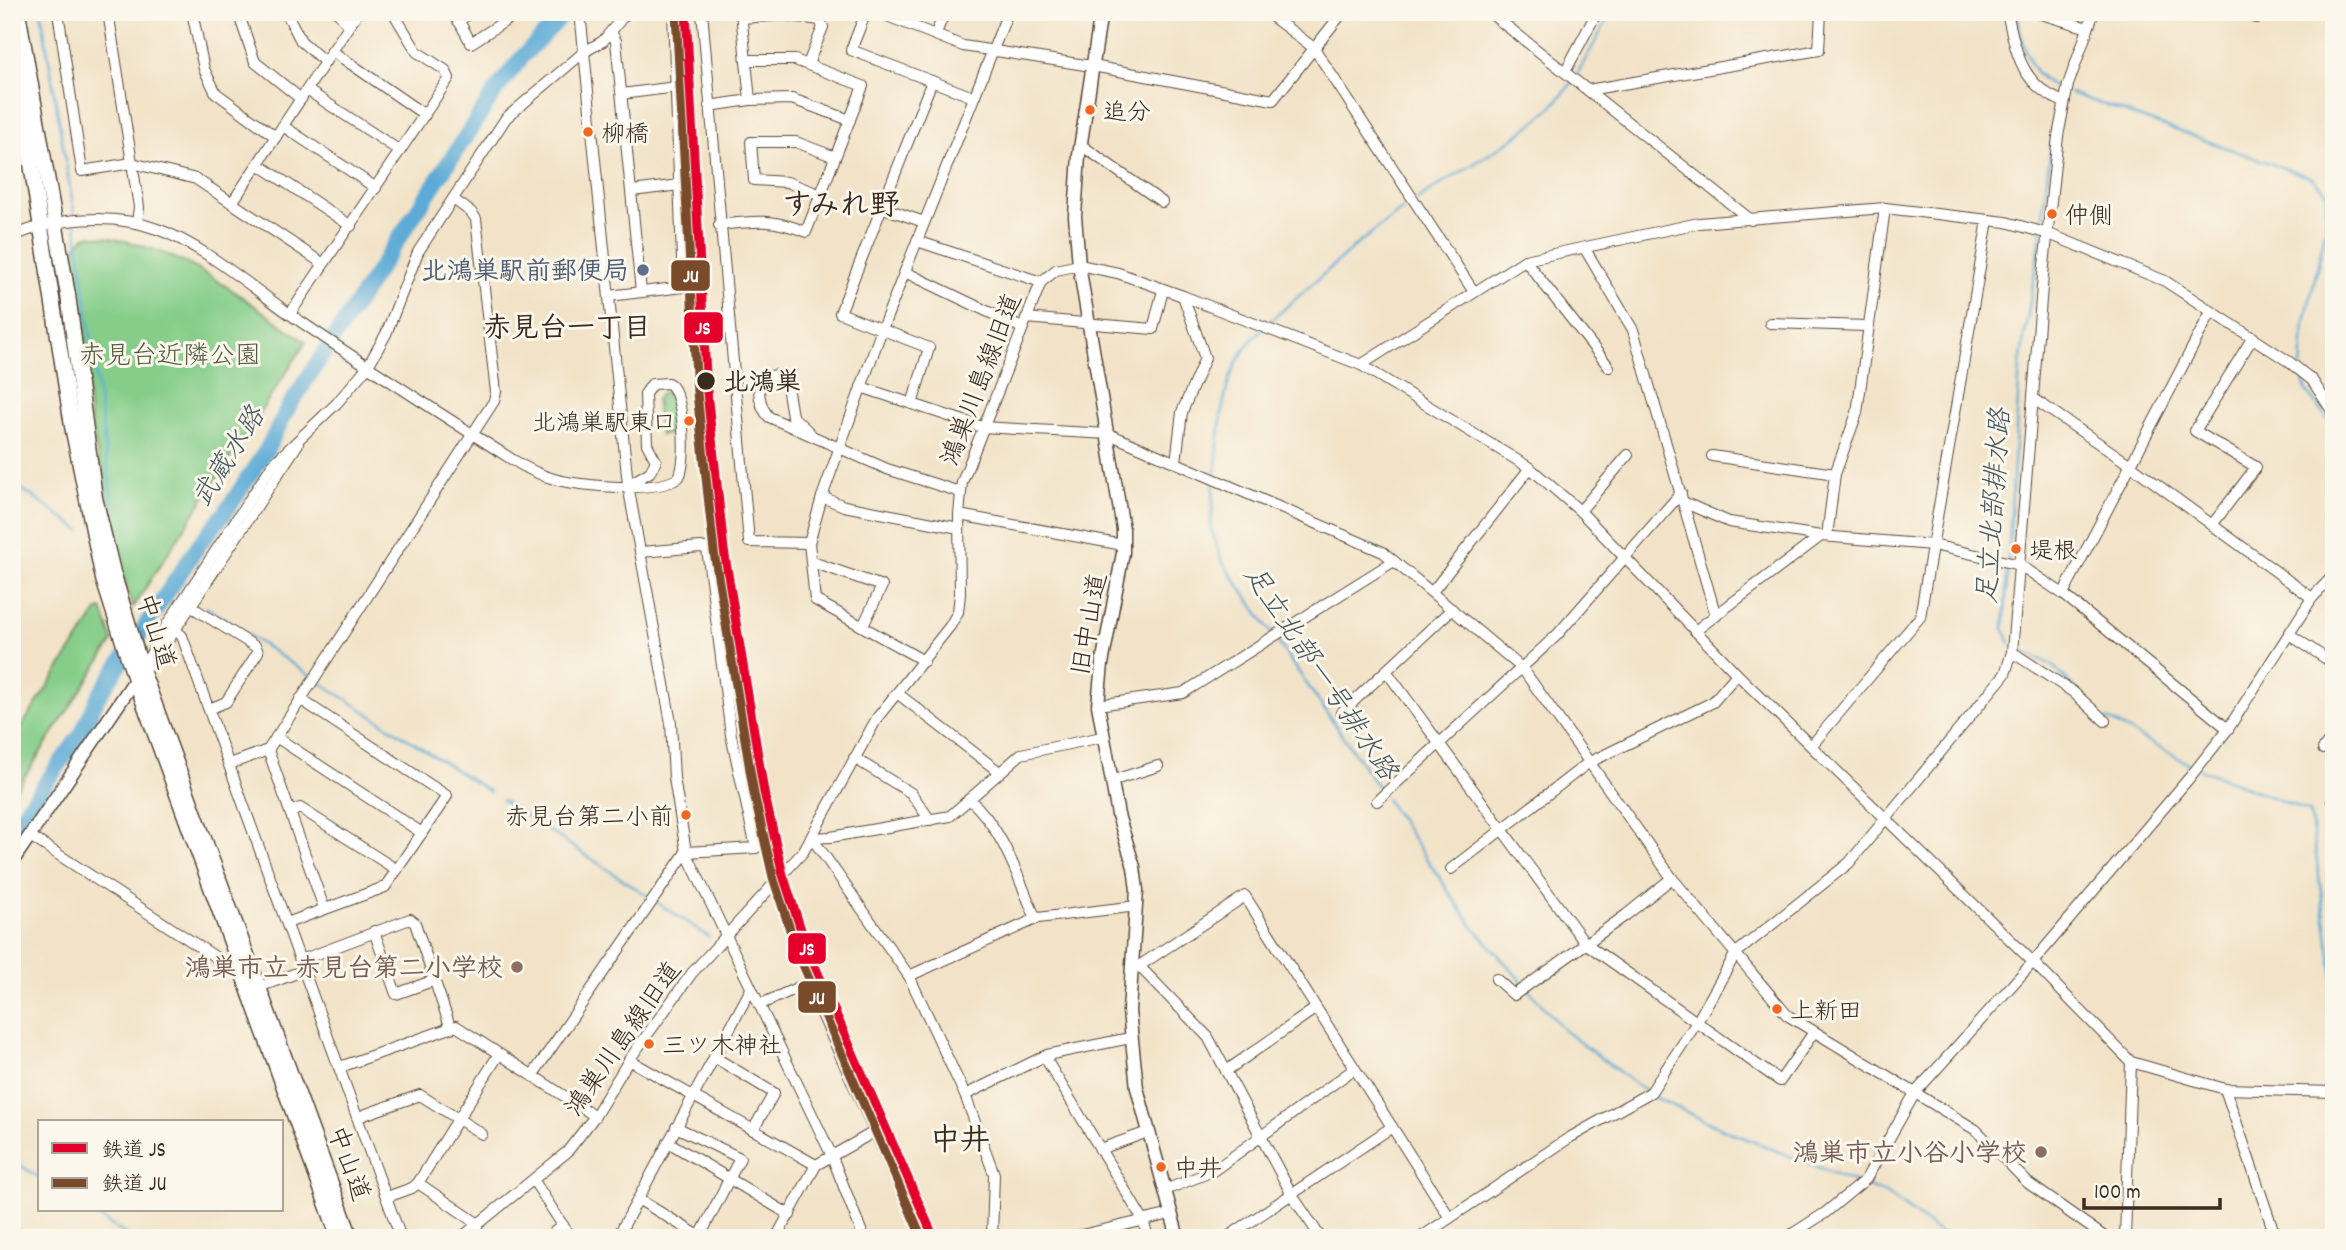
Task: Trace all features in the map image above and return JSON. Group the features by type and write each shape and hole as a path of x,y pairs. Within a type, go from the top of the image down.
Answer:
{"highway":[{"name":"中山道","path":"18,12 37,108 48,225"},
{"name":"中山道","path":"12,42 48,225 68,295 95,498 126,635 239,965 339,1238"},
{"name":"中山道","path":"137,669 259,987 351,1238"}],"main road":[{"name":"旧中山道","path":"1101,12 1081,145 1075,216 1079,265 1110,434 1123,545 1098,705 1111,782 1134,867 1137,906 1136,966 1130,1038 1137,1088 1178,1238"},
{"path":"12,862 137,669"}],"street":[{"path":"58,12 82,171 132,163 196,179 323,263"},
{"path":"108,12 139,207 137,223"},
{"path":"192,12 204,69 216,93 276,137"},
{"path":"238,12 255,62 400,151"},
{"path":"286,12 300,41 325,62"},
{"path":"337,12 349,25"},
{"path":"232,203 358,12"},
{"path":"290,314 449,78 444,70 417,52 393,12"},
{"path":"472,12 456,16 471,43 510,18 512,12"},
{"path":"580,12 628,485 671,723 674,778 686,852 831,1154 864,1238"},
{"path":"172,626 273,464 351,388 386,334 418,252 506,118 584,49 603,41 627,12"},
{"path":"609,296 683,287 673,12"},
{"path":"702,12 749,542 809,543"},
{"path":"866,12 851,50 973,97"},
{"path":"877,12 963,46 1273,100 1343,12"},
{"path":"935,35 945,12"},
{"path":"925,661 815,600 809,543 822,497 882,329 1008,12"},
{"path":"1266,12 1314,48 1474,292"},
{"path":"1489,12 1751,220"},
{"path":"1567,74 1597,12"},
{"path":"2007,12 2026,76 2040,89 2066,94"},
{"path":"2034,12 2088,28"},
{"path":"1420,1238 1569,1138 1651,1093 1697,1022 1736,953 1843,868 2005,674 2012,652 2057,136 2066,94 2094,12"},
{"path":"2240,12 2257,18 2281,12"},
{"path":"1584,87 1819,50 1819,13"},
{"path":"750,100 741,15 784,15 820,20 823,27 808,64"},
{"path":"611,32 616,41 641,292"},
{"path":"332,51 425,115"},
{"path":"719,225 765,220 783,223 806,232 863,86 808,64 778,59 746,60"},
{"path":"912,404 929,348 840,313 932,81"},
{"path":"622,94 677,87"},
{"path":"709,106 750,100 798,100 850,120"},
{"path":"283,126 376,188"},
{"path":"821,195 787,183 754,180 751,142 796,142 835,157"},
{"path":"1081,145 1161,202"},
{"path":"258,164 351,226"},
{"path":"632,191 680,185"},
{"path":"230,764 268,750 494,401 496,392 476,219 474,214 453,199"},
{"path":"881,207 924,222"},
{"path":"1695,631 1824,536 1835,474 1857,413 1885,208"},
{"path":"1361,365 1525,260 1699,223 1885,208 1988,220 2049,234 2165,281 2253,337 2312,380 2334,414"},
{"path":"12,237 48,225 96,220 137,223 173,236 524,467 551,478 578,484 628,485 670,483 682,473 684,457 679,394 668,383 652,384 645,394 648,444 656,461 650,472 628,485"},
{"path":"1812,745 1920,617 1988,220"},
{"path":"917,241 1041,282"},
{"path":"1585,248 1633,330 1716,616"},
{"path":"1525,260 1609,367"},
{"path":"1079,265 1118,273 1183,296 1361,365 1530,468 1580,511 1737,674 2132,1062 2225,1089 2334,1092"},
{"name":"鴻巣川島線旧道","path":"461,1238 567,1152 595,1116 629,1060 692,973 788,870 812,838 877,718 925,661 958,612 960,492 982,426 1041,282 1056,270 1079,265"},
{"path":"905,272 1024,323 1153,329 1163,290"},
{"path":"1176,462 1182,412 1205,358 1183,296"},
{"path":"2063,594 2211,312"},
{"path":"1770,323 1867,326"},
{"path":"2212,525 2256,467 2195,431 2253,337"},
{"path":"810,433 792,416 786,380 778,375 764,377 759,386 761,405 766,415 910,478 960,492"},
{"path":"861,387 982,426 1110,434 1383,552 1522,668 1672,878 1787,1015 1976,1130 2028,1183 2106,1238"},
{"path":"2034,399 2129,464 2312,598"},
{"path":"137,669 190,606 302,438"},
{"path":"1580,511 1628,454"},
{"path":"1712,456 1835,474"},
{"path":"1432,592 1530,468"},
{"path":"822,497 844,506 958,528"},
{"path":"1682,497 1729,522 1824,536 1933,545 2020,565 2063,594 2228,729"},
{"path":"1378,800 1557,635 1682,497"},
{"path":"958,515 1123,545"},
{"path":"641,552 701,547 707,549 731,735 756,848 686,852"},
{"path":"1098,705 1184,693 1394,561"},
{"path":"812,562 883,586 863,626"},
{"path":"1786,1238 1834,1207 1866,1179 1915,1093 2033,962 2228,729 2312,598 2334,575"},
{"path":"190,606 256,647 258,652 226,702 209,709"},
{"path":"1341,713 1452,609"},
{"path":"172,626 183,636 401,1238"},
{"path":"2289,634 2334,664"},
{"path":"2012,652 2073,692 2105,721"},
{"path":"1387,672 1585,943 1780,1081 1814,1032"},
{"path":"1451,869 1588,763 1713,702 1737,674"},
{"path":"897,693 998,771"},
{"path":"287,923 385,887 447,796 300,699"},
{"path":"2323,748 2334,735"},
{"path":"276,737 422,833"},
{"path":"992,1238 995,1174 965,1095 909,976 812,838 950,816 998,771 1021,754 1102,737"},
{"path":"268,750 324,908"},
{"path":"854,758 911,793 930,820"},
{"path":"1111,782 1158,766"},
{"path":"969,799 984,812 990,822 1036,919"},
{"path":"290,812 300,808 397,870"},
{"path":"30,836 223,962 239,965"},
{"path":"533,1076 686,852"},
{"path":"1496,979 1514,995 1672,878"},
{"path":"1321,1238 1292,1195 1208,1037 1136,966 1245,896 1450,1218"},
{"path":"909,976 1036,919 1137,906"},
{"path":"259,987 374,931 410,919 415,923 450,1026"},
{"path":"374,931 397,994 435,980"},
{"path":"759,1005 808,983 922,1238"},
{"path":"617,1238 751,989"},
{"path":"1226,1071 1316,1008"},
{"path":"340,1067 456,1026 595,1116"},
{"path":"965,1095 1044,1056 1130,1038"},
{"path":"387,1197 418,1183 499,1054"},
{"path":"1044,1056 1143,1220 1148,1238"},
{"path":"714,1057 774,1093 753,1130"},
{"path":"629,1060 816,1165"},
{"path":"2125,1238 2132,1062"},
{"path":"1164,1191 1213,1171 1354,1069"},
{"path":"2225,1089 2276,1238"},
{"path":"358,1117 420,1095 482,1133"},
{"path":"638,1199 699,1237 731,1180 740,1158 676,1127"},
{"path":"1226,1238 1392,1127"},
{"path":"776,1238 816,1165 831,1154 874,1132"},
{"path":"1100,1149 1149,1132"},
{"path":"668,1142 790,1215"},
{"path":"534,1181 570,1238"},
{"path":"418,1183 477,1223"},
{"path":"1069,1238 1171,1214"},
{"path":"547,1238 564,1225"}],"green space":[{"name":"赤見台近隣公園","path":"90,235 123,240 180,260 230,289 306,342 133,607 120,567 89,413 84,320 73,250 83,238"},
{"path":"663,392 671,396 675,434 660,435 656,399"},
{"path":"102,609 113,641 12,796 12,741 98,610"}],"waterway":[{"path":"41,12 75,218"},
{"name":"武蔵水路","path":"12,829 82,733 98,697 200,543 225,513 267,449 288,408 494,93 522,57 566,12"},
{"name":"足立北部一号排水路","path":"1576,76 1612,12"},
{"name":"足立北部排水路","path":"2017,12 2025,49 2034,69 2042,78 2064,91"},
{"name":"足立北部一号排水路","path":"1417,200 1521,133 1558,100 1572,82"},
{"path":"2070,93 2312,178 2327,193 2326,229 2304,326 2301,368"},
{"name":"足立北部排水路","path":"2010,643 2004,629 2020,364 2039,247 2056,103"},
{"name":"足立北部一号排水路","path":"1266,325 1361,241 1411,203"},
{"path":"76,224 118,547"},
{"name":"足立北部一号排水路","path":"1215,475 1222,415 1230,378 1248,345 1262,329"},
{"path":"2301,374 2307,392 2334,428"},
{"name":"足立北部一号排水路","path":"1214,481 1211,528 1222,561 1382,793"},
{"path":"12,482 81,531"},
{"path":"206,607 309,675"},
{"name":"足立北部排水路","path":"2015,647 2052,665 2080,693"},
{"path":"318,681 490,792"},
{"name":"足立北部排水路","path":"2107,719 2193,766"},
{"name":"足立北部排水路","path":"2200,769 2310,812 2334,983"},
{"name":"足立北部一号排水路","path":"1386,799 1471,924 1524,984"},
{"path":"502,800 648,896"},
{"path":"658,903 709,937"},
{"name":"足立北部一号排水路","path":"1528,989 1566,1032 1646,1092"},
{"name":"足立北部一号排水路","path":"1652,1096 1727,1131 1855,1182"},
{"path":"12,1160 38,1177"},
{"name":"足立北部一号排水路","path":"1865,1186 1887,1194 1947,1238"},
{"path":"91,1212 131,1238"}],"rail line":[{"name":"JS","path":"686,12 707,392 724,550 764,792 783,875 807,948 934,1238"},
{"name":"JU","path":"676,13 697,393 714,552 754,794 773,877 797,951 922,1238"}],"place":[{"name":"追分","path":"1090,110"},
{"name":"柳橋","path":"588,132"},
{"name":"仲側","path":"2052,214"},
{"name":"北鴻巣駅前郵便局","path":"643,270"},
{"name":"北鴻巣","path":"706,381"},
{"name":"北鴻巣駅東口","path":"689,421"},
{"name":"堤根","path":"2016,549"},
{"name":"赤見台第二小前","path":"686,815"},
{"name":"鴻巣市立 赤見台第二小学校","path":"517,967"},
{"name":"上新田","path":"1777,1009"},
{"name":"三ツ木神社","path":"649,1044"},
{"name":"鴻巣市立小谷小学校","path":"2041,1152"},
{"name":"中井","path":"1161,1167"}],"district":[{"name":"すみれ野","path":"841,204"},
{"name":"赤見台一丁目","path":"567,326"},
{"name":"中井","path":"960,1139"}]}
